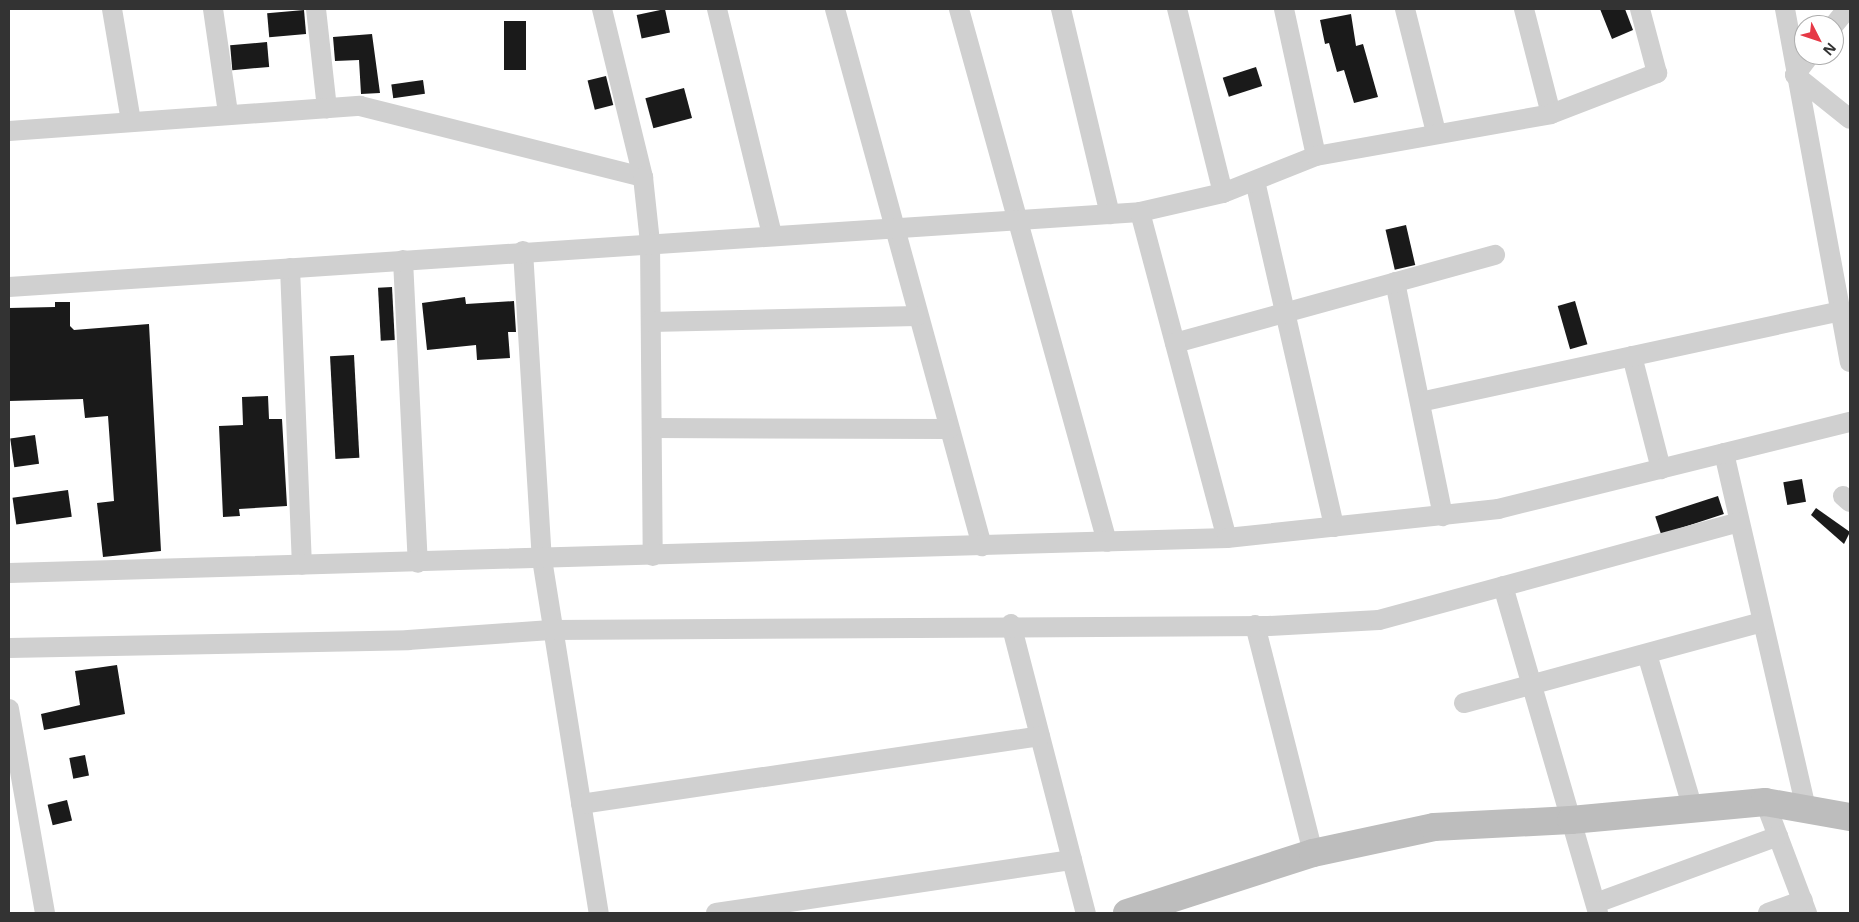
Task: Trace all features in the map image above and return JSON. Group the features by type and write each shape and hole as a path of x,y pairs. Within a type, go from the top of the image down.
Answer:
{"street":[{"path":"112,9 130,121"},
{"path":"213,9 228,113"},
{"path":"316,9 327,108"},
{"path":"602,9 644,177 650,242 654,556"},
{"path":"717,9 772,234"},
{"path":"835,9 892,227 982,546"},
{"path":"959,9 1014,220 1107,542"},
{"path":"1061,9 1110,214"},
{"path":"1177,9 1223,193"},
{"path":"1284,9 1316,156"},
{"path":"1405,9 1436,132"},
{"path":"1524,9 1551,114"},
{"path":"9,286 772,234 1140,212 1223,193 1316,156 1436,132 1551,114 1657,73 1640,9"},
{"path":"1785,9 1795,74 1850,362"},
{"path":"1795,74 1802,65"},
{"path":"1795,74 1850,118"},
{"path":"9,131 228,113 360,106 644,177"},
{"path":"1255,181 1334,527"},
{"path":"1140,212 1227,538"},
{"path":"523,251 542,559 551,630 600,913"},
{"path":"1175,342 1495,255"},
{"path":"403,260 418,563"},
{"path":"290,268 302,566"},
{"path":"1396,282 1442,516"},
{"path":"1420,402 1841,312"},
{"path":"651,322 917,316"},
{"path":"1632,356 1661,469"},
{"path":"9,573 418,563 1227,538 1498,509 1850,422"},
{"path":"652,428 949,429"},
{"path":"1724,454 1806,808"},
{"path":"9,648 408,640 551,630 1011,624 1255,626 1379,620 1739,522"},
{"path":"1503,586 1597,908 1778,836"},
{"path":"1464,703 1762,622"},
{"path":"1011,624 1086,913"},
{"path":"1255,626 1313,854"},
{"path":"1647,654 1692,806"},
{"path":"9,709 45,913"},
{"path":"581,804 1040,736"},
{"path":"1765,802 1805,907 1768,913"},
{"path":"1128,913 1313,854 1434,827 1571,820 1692,806 1765,802 1850,817"},
{"path":"716,913 1072,860"}],"building":[{"path":"665,9 670,32 642,39 637,15"},
{"path":"1600,9 1625,9 1633,30 1612,39"},
{"path":"304,10 306,34 269,37 267,13"},
{"path":"1351,14 1356,46 1363,44 1378,97 1354,103 1344,70 1337,72 1329,43 1325,44 1320,20"},
{"path":"504,21 526,21 526,70 504,70"},
{"path":"372,34 380,93 361,94 359,60 335,61 333,37"},
{"path":"267,42 269,67 232,70 230,45"},
{"path":"1256,67 1262,86 1229,97 1223,78"},
{"path":"606,76 613,105 595,110 588,81"},
{"path":"423,80 425,94 393,98 391,84"},
{"path":"684,88 692,118 653,128 645,98"},
{"path":"1406,225 1415,265 1395,270 1386,230"},
{"path":"392,287 395,340 381,341 378,288"},
{"path":"465,297 466,304 514,301 516,332 508,332 510,358 477,360 476,345 427,350 422,303"},
{"path":"1575,301 1587,344 1570,349 1558,306"},
{"path":"55,302 70,302 70,326 74,330 149,324 161,551 103,557 97,503 114,501 108,416 85,418 83,399 9,401 9,308 55,307"},
{"path":"354,355 359,458 335,459 330,356"},
{"path":"268,396 269,419 282,419 287,506 239,509 240,516 223,517 219,426 243,425 242,397"},
{"path":"35,435 39,464 14,467 10,438"},
{"path":"1802,479 1806,502 1787,505 1783,482"},
{"path":"68,490 72,517 16,525 13,498"},
{"path":"1718,496 1724,514 1661,534 1655,516"},
{"path":"1816,508 1850,532 1844,544 1811,515"},
{"path":"117,665 125,714 44,730 41,714 80,705 75,671"},
{"path":"85,755 89,776 73,779 69,758"},
{"path":"67,800 72,820 53,825 48,805"}]}
